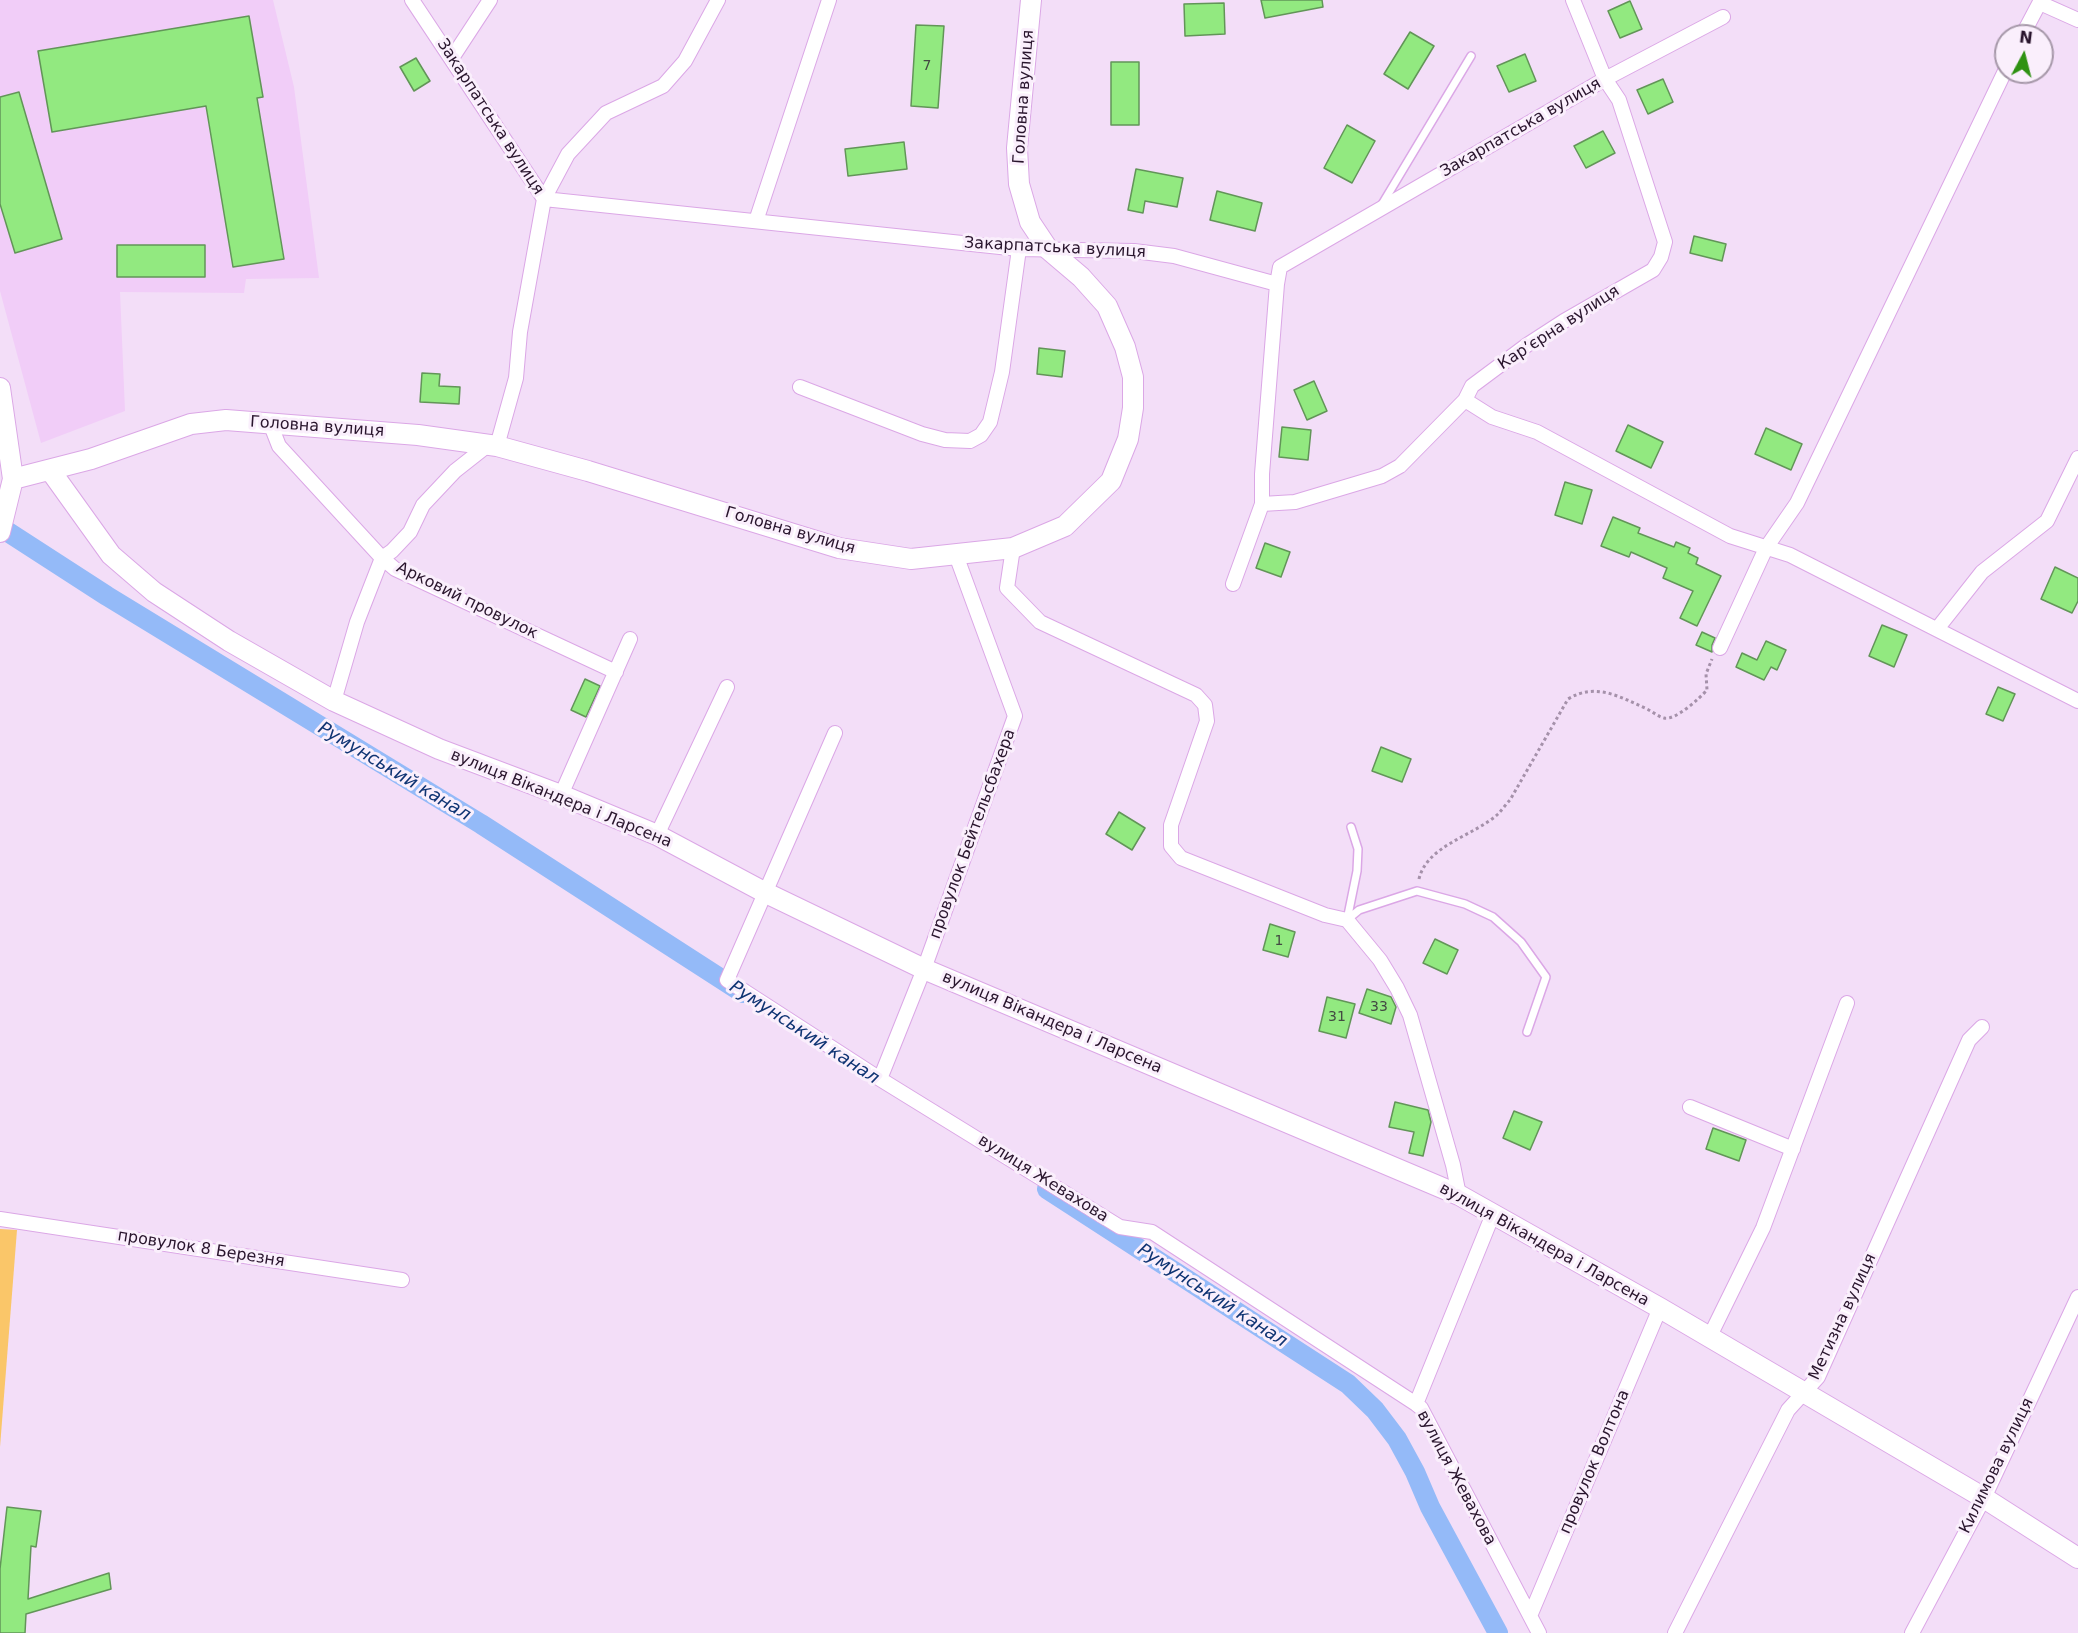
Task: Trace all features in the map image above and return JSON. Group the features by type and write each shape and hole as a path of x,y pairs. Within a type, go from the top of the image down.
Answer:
{"street":[{"name":"Закарпатська вулиця","path":"412,0 544,199 1019,249 1134,251 1174,256 1277,284 1280,267 1605,79 1723,17"},
{"path":"452,58 490,0"},
{"path":"334,701 357,622 382,558 410,532 423,505 455,471 493,445 516,378 520,332 544,199 568,154 606,113 663,86 686,61 718,0"},
{"path":"756,221 829,0"},
{"name":"Головна вулиця","path":"13,479 91,459 191,424 226,420 418,435 493,445 588,471 838,548 911,560 1013,548 1065,526 1111,481 1128,439 1133,408 1133,377 1125,347 1107,306 1081,278 1048,249 1030,222 1019,184 1017,148 1031,0"},
{"path":"1573,0 1605,79"},
{"path":"2028,24 2040,2 2078,20"},
{"name":"Карʼєрна вулиця","path":"1262,504 1294,502 1382,476 1400,466 1465,400 1472,386 1564,321 1653,270 1661,257 1665,242 1619,100 1605,79"},
{"path":"1719,648 1766,548 1797,504 1999,84"},
{"path":"800,387 945,440 970,441 981,435 990,422 1002,372 1019,249"},
{"path":"1233,585 1262,504 1262,474 1277,284"},
{"path":"0,388 13,479 0,532"},
{"path":"1465,400 1492,417 1537,432 1730,536 1790,555 2078,701"},
{"name":"Арковий провулок","path":"270,423 279,446 382,558 395,569 616,672"},
{"path":"1937,628 1982,572 2047,521 2078,458"},
{"name":"вулиця Вікандера і Ларсена","path":"50,470 111,555 154,592 229,642 334,701 439,749 561,795 657,835 765,892 924,969 1459,1195 1660,1308 1984,1498 2078,1558"},
{"path":"1013,548 1007,588 1040,622 1196,695 1205,705 1207,721 1171,825 1172,846 1181,858 1325,915 1347,921 1380,960 1410,1015 1453,1165 1459,1195"},
{"name":"провулок Бейтельсбахера","path":"880,1078 924,969 1015,716 956,555"},
{"path":"561,795 630,639"},
{"path":"657,835 727,687"},
{"path":"765,892 834,733"},
{"name":"вулиця Жевахова","path":"765,892 727,980 1120,1227 1152,1232 1421,1408 1539,1633"},
{"path":"1709,1338 1763,1228 1847,1003"},
{"name":"Метизна вулиця","path":"1675,1633 1788,1410 1818,1377 1969,1040 1982,1027"},
{"path":"1690,1107 1793,1149"},
{"path":"1416,1404 1493,1214"},
{"name":"провулок 8 Березня","path":"0,1219 402,1280"},
{"name":"Килимова вулиця","path":"1912,1633 1984,1498 2078,1297"},
{"name":"провулок Волтона","path":"1530,1616 1660,1308"}],"lane":[{"path":"1377,212 1471,56"},
{"path":"1347,921 1357,871 1358,849 1351,827"},
{"path":"1347,921 1359,910 1417,891 1465,904 1493,917 1521,942 1546,977 1527,1032"}],"path":[{"path":"1417,891 1422,867 1437,853 1498,814 1510,800 1568,699 1578,693 1593,690 1628,700 1664,718 1672,718 1707,690 1706,674 1719,648"}],"shaded area":[{"path":"0,0 273,0 294,87 319,278 246,279 244,293 120,292 125,411 41,443 0,291"},
{"path":"0,1229 17,1230 0,1447"}],"building":[{"path":"1261,0 1322,0 1323,7 1265,18"},
{"path":"1630,1 1642,29 1620,38 1608,11"},
{"path":"1224,3 1225,34 1185,36 1184,4"},
{"path":"249,16 263,97 257,98 284,259 233,267 206,106 52,132 38,51"},
{"path":"916,25 944,26 938,108 911,106"},
{"path":"1410,32 1434,46 1408,89 1384,74"},
{"path":"1525,54 1536,81 1509,92 1497,66"},
{"path":"416,58 430,81 414,91 400,67"},
{"path":"1111,62 1139,62 1139,125 1111,125"},
{"path":"1663,79 1673,102 1648,114 1637,90"},
{"path":"19,92 62,239 15,253 0,204 0,97"},
{"path":"1347,125 1375,141 1352,183 1324,168"},
{"path":"1603,131 1615,153 1586,168 1574,146"},
{"path":"904,142 907,169 848,176 845,149"},
{"path":"1136,169 1183,178 1177,207 1145,201 1143,213 1128,210"},
{"path":"1217,191 1262,203 1255,231 1210,220"},
{"path":"1694,236 1726,244 1722,261 1690,253"},
{"path":"117,245 205,245 205,277 117,277"},
{"path":"1039,348 1065,351 1062,377 1037,374"},
{"path":"422,373 440,374 439,386 460,387 459,404 420,402"},
{"path":"1314,381 1327,411 1307,420 1294,390"},
{"path":"1628,425 1663,442 1651,468 1616,451"},
{"path":"1282,427 1311,430 1308,460 1279,457"},
{"path":"1766,428 1802,444 1791,470 1755,454"},
{"path":"1565,482 1592,490 1582,524 1555,515"},
{"path":"1613,517 1640,528 1638,533 1674,547 1676,542 1690,548 1688,553 1698,558 1696,564 1721,576 1697,626 1680,618 1693,591 1663,578 1667,568 1631,552 1629,557 1601,546"},
{"path":"1265,543 1290,552 1281,577 1256,568"},
{"path":"2055,567 2078,578 2078,601 2072,613 2041,599"},
{"path":"1882,625 1907,635 1894,667 1869,656"},
{"path":"1702,632 1715,638 1712,652 1696,645"},
{"path":"1766,641 1786,650 1777,670 1771,667 1764,680 1736,667 1742,653 1757,660"},
{"path":"585,679 600,686 586,717 571,710"},
{"path":"1998,687 2015,694 2003,721 1986,714"},
{"path":"1381,747 1411,759 1402,782 1372,771"},
{"path":"1119,812 1145,828 1132,850 1106,834"},
{"path":"1270,924 1295,932 1288,957 1263,950"},
{"path":"1435,939 1458,950 1447,974 1423,963"},
{"path":"1367,989 1391,997 1396,1007 1391,1024 1359,1013"},
{"path":"1327,997 1355,1004 1346,1038 1319,1031"},
{"path":"1395,1102 1428,1110 1431,1122 1423,1156 1409,1153 1414,1132 1389,1127"},
{"path":"1514,1111 1542,1122 1530,1150 1503,1138"},
{"path":"1713,1128 1746,1140 1739,1161 1706,1149"},
{"path":"7,1507 41,1511 36,1547 31,1546 28,1599 109,1573 111,1589 26,1614 25,1633 0,1633 0,1569"}],"waterway":[{"name":"Румунський канал","path":"8,532 107,596 481,824 743,993"},
{"name":"Румунський канал","path":"1047,1189 1348,1384 1375,1410 1397,1439 1430,1507 1498,1633"}]}
